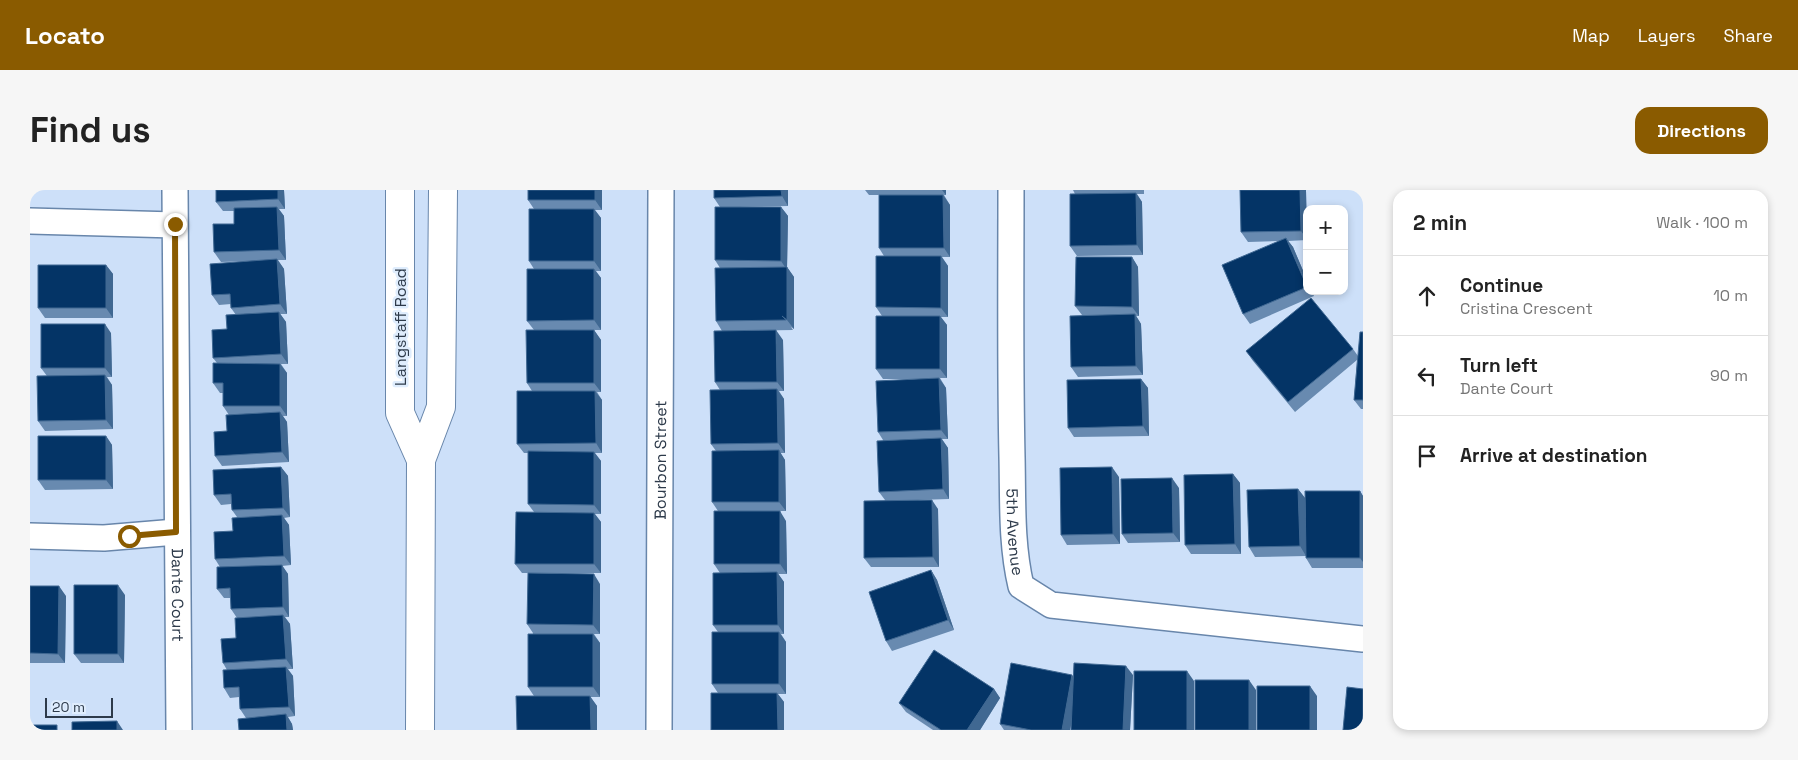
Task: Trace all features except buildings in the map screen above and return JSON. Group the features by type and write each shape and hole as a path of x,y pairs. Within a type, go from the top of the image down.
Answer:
{"main road":[{"name":"Langstaff Road","path":"400,190 400,413 421,460"},
{"name":"Langstaff Road","path":"420,730 421,460 441,407 443,190"}],"street":[{"name":"Dante Court","path":"175,190 176,532 179,730"},
{"name":"Bourbon Street","path":"659,730 661,190"},
{"name":"5th Avenue","path":"1011,190 1010,402 1014,541 1016,567 1022,586 1035,597 1051,605 1363,639"},
{"path":"30,221 175,224"},
{"path":"30,536 104,538 176,532"}],"route":[{"path":"129,536 176,532 175,224"}]}
